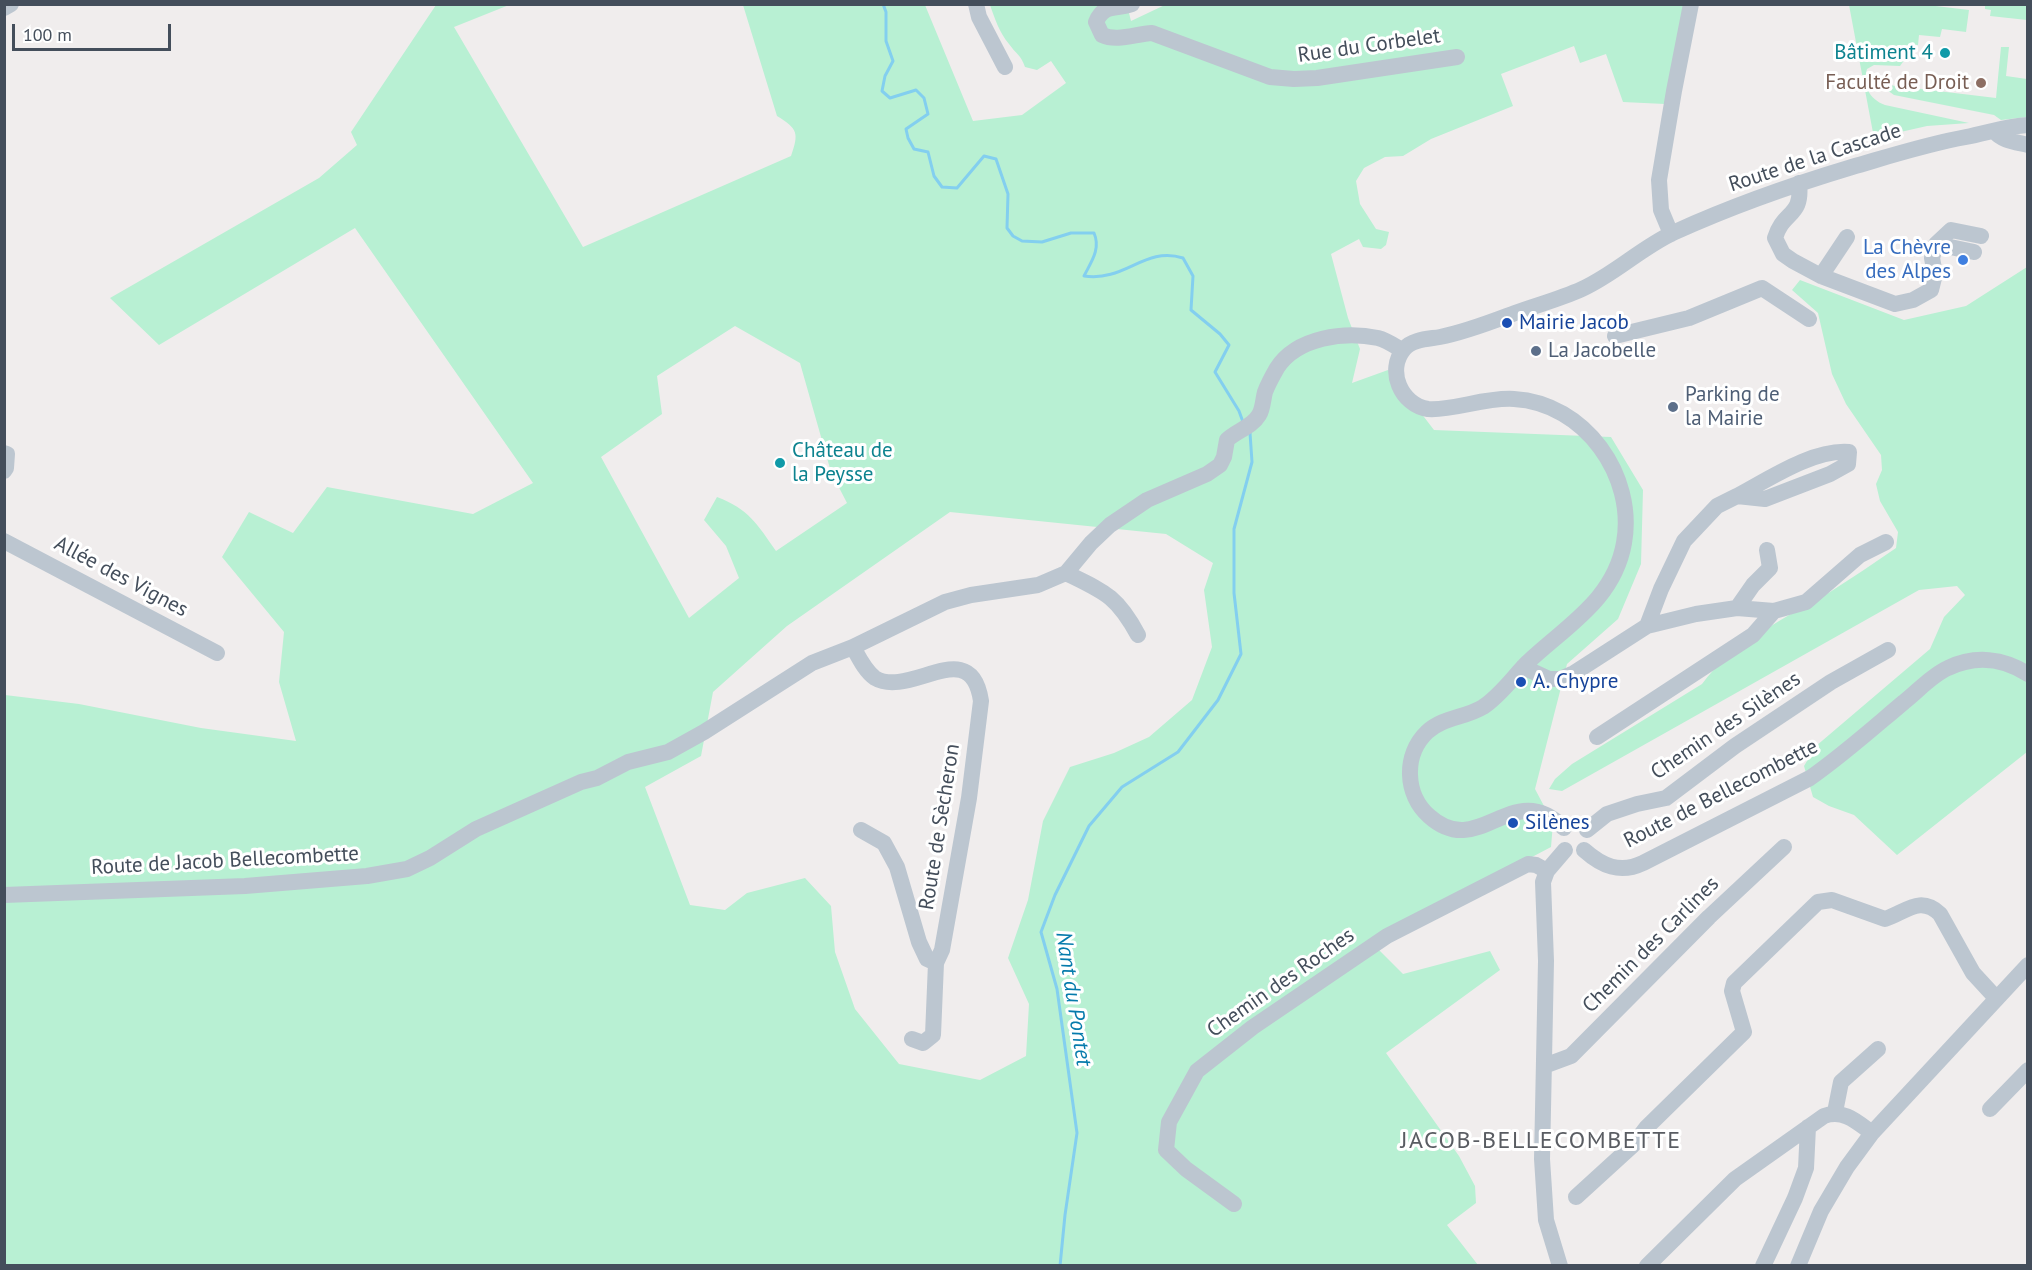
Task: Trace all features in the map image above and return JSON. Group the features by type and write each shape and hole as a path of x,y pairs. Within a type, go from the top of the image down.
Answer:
{"street":[{"path":"4,8 10,4"},
{"path":"976,4 979,17 1005,67"},
{"name":"Rue du Corbelet","path":"1132,4 1107,9 1100,14 1096,22 1102,35 1110,39 1118,39 1134,34 1152,33 1270,78 1317,78 1457,57"},
{"path":"1564,828 1550,815 1524,809 1472,830 1450,829 1430,818 1415,798 1411,785 1411,761 1414,751 1426,733 1445,720 1473,712 1486,705 1540,650 1591,607 1604,592 1622,555 1626,524 1623,492 1615,471 1600,446 1579,425 1548,407 1531,401 1489,399 1430,409 1416,405 1398,386 1397,362 1402,350 1412,342 1473,328 1584,288 1671,234 1661,210 1659,180 1691,4"},
{"name":"Route de la Cascade","path":"1671,234 1799,183 1936,143 2011,126 2028,125"},
{"path":"1994,131 2011,142 2028,144"},
{"path":"1799,183 1801,197 1798,206 1782,223 1775,238 1783,254 1821,276 1895,304 1913,300 1930,290 1935,274 1932,258 1936,244 1951,230 1982,236"},
{"path":"1821,276 1847,237"},
{"path":"1936,244 1974,252"},
{"path":"1616,336 1689,318 1762,288 1809,319"},
{"path":"853,647 945,602 971,595 1038,585 1066,573 1090,543 1110,525 1147,500 1207,474 1220,465 1227,440 1260,414 1266,389 1278,366 1296,350 1310,342 1333,336 1361,335 1381,339 1402,350"},
{"path":"1647,626 1660,589 1684,541 1717,506 1791,467 1835,451 1849,452 1848,464 1830,474 1765,499 1737,496"},
{"path":"4,453 7,454 4,471"},
{"name":"Allée des Vignes","path":"4,541 217,653"},
{"path":"1523,667 1549,678 1560,679 1574,673 1647,626 1696,614 1737,608 1773,611 1806,602 1860,555 1886,542"},
{"path":"1737,608 1753,585 1770,568 1767,550"},
{"path":"1066,573 1101,590 1114,600 1125,612 1138,635"},
{"path":"1597,737 1753,635 1773,611"},
{"name":"Route de Jacob Bellecombette","path":"4,895 245,886 367,876 407,869 430,858 476,829 581,782 597,778 628,762 668,752 704,732 812,663 853,647"},
{"name":"Route de Sècheron","path":"853,647 862,664 874,677 887,683 901,682 955,668 963,670 979,686 981,701 969,798 944,940 936,963 927,959 919,942 897,867 884,843 861,830"},
{"path":"1540,650 1547,668 1560,679"},
{"name":"Chemin des Silènes","path":"1587,830 1607,814 1666,798 1735,747 1812,695 1888,650"},
{"name":"Route de Bellecombette","path":"1584,850 1605,864 1620,869 1636,866 1652,859 1810,778 1835,761 1946,669 1977,660 1992,660 2017,667 2028,674"},
{"path":"1576,824 1587,830 1589,843 1584,850 1572,853 1565,850 1560,842 1564,828 1576,824"},
{"name":"Chemin des Carlines","path":"1544,1066 1571,1056 1709,917 1784,847"},
{"path":"1560,1266 1546,1220 1542,1159 1546,961 1543,882 1547,871 1565,850"},
{"name":"Chemin des Roches","path":"1234,1204 1186,1169 1166,1150 1169,1122 1197,1071 1253,1027 1387,936 1528,864 1536,865 1547,871"},
{"path":"1576,1197 1633,1145 1646,1128 1744,1032 1732,991 1734,983 1818,902 1832,900 1885,919 1914,906 1924,904 1932,906 1940,914 1973,973 1996,998"},
{"path":"912,1039 923,1043 933,1035 936,963"},
{"path":"1798,1266 1821,1211 1847,1167 1872,1133 2028,965"},
{"path":"1835,1112 1841,1082 1878,1049"},
{"path":"1990,1109 2028,1070"},
{"path":"1647,1266 1735,1179 1824,1116 1835,1112 1849,1116 1872,1133"},
{"path":"1763,1266 1795,1198 1806,1168 1808,1127"}],"green space":[{"path":"1167,4 1684,5 1665,104 1623,102 1606,54 1580,63 1574,46 1501,74 1513,106 1431,139 1403,156 1385,157 1364,168 1356,181 1360,204 1376,229 1389,232 1386,245 1381,249 1363,247 1359,239 1331,254 1348,318 1360,349 1352,383 1388,370 1434,430 1611,437 1643,490 1641,564 1618,619 1567,664 1535,789 1553,823 1551,847 1371,942 1403,974 1490,951 1500,970 1386,1053 1459,1156 1475,1186 1476,1203 1447,1225 1478,1265 5,1266 5,695 79,704 201,728 296,741 279,682 284,632 222,557 249,512 293,533 327,487 473,514 533,483 355,228 159,345 110,298 319,178 357,145 351,132 436,5 509,5 454,27 583,247 791,156 796,137 795,132 789,124 777,116 743,5 925,5 973,121 1022,115 1066,83 1051,61 1037,70 1025,67 1003,35 990,5 1127,5 1131,21","holes":["735,326 800,363 831,472 847,503 776,551 745,512 717,497 704,520 726,546 739,578 689,618 601,457 662,414 657,376","950,512 1166,534 1213,563 1204,590 1212,647 1192,700 1149,737 1114,753 1070,767 1043,821 1028,900 1008,958 1029,1004 1026,1056 980,1080 899,1064 855,1009 835,952 831,906 805,878 747,893 725,910 690,905 645,787 701,756 713,692 787,626"]},
{"path":"1919,4 1969,10 1966,32 1942,29 1940,37 1919,35 1918,45 1909,44 1908,55 1900,66 1874,65 1867,69 1865,81 1868,91 1885,105 1969,123 1927,126 1874,138 1849,5"},
{"path":"1985,5 2027,5 2027,20 1990,16 1991,10 1985,9"},
{"path":"2001,47 2009,47 2006,76 2027,79 2027,117 2001,120 1994,115 1894,95 1887,90 1888,85 1996,98"},
{"path":"2027,267 2027,752 1897,855 1854,815 1829,806 1813,797 1804,766 1816,746 1930,649 1944,617 1965,595 1957,586 1919,590 1562,791 1549,789 1555,779 1572,764 1702,684 1728,656 1761,632 1830,592 1896,548 1898,532 1880,501 1876,484 1882,470 1881,455 1846,404 1832,374 1818,313 1792,290 1800,280 1904,320 1966,306"}],"waterway":[{"name":"Nant du Pontet","path":"883,4 886,12 886,41 893,61 885,76 882,91 890,98 916,90 924,98 928,114 906,129 914,149 928,152 934,176 942,187 957,188 984,156 996,159 1008,194 1007,228 1013,236 1022,241 1042,242 1071,233 1094,233 1096,250 1084,276 1112,274 1157,257 1183,258 1193,276 1191,310 1220,334 1229,345 1215,372 1239,411 1243,422"},
{"name":"Nant du Pontet","path":"1060,1266 1077,1133 1057,989 1041,932 1055,895 1089,826 1122,787 1178,752 1218,700 1241,654 1234,593 1234,529 1252,462 1250,433"}],"place":[{"name":"Bâtiment 4","path":"1945,53"},
{"name":"Faculté de Droit","path":"1981,83"},
{"name":"La Chèvre des Alpes","path":"1963,260"},
{"name":"Mairie Jacob","path":"1507,323"},
{"name":"La Jacobelle","path":"1536,351"},
{"name":"Parking de la Mairie","path":"1673,407"},
{"name":"Château de la Peysse","path":"780,463"},
{"name":"A. Chypre","path":"1521,682"},
{"name":"Silènes","path":"1513,823"}],"district":[{"name":"JACOB-BELLECOMBETTE","path":"1541,1141"}]}
